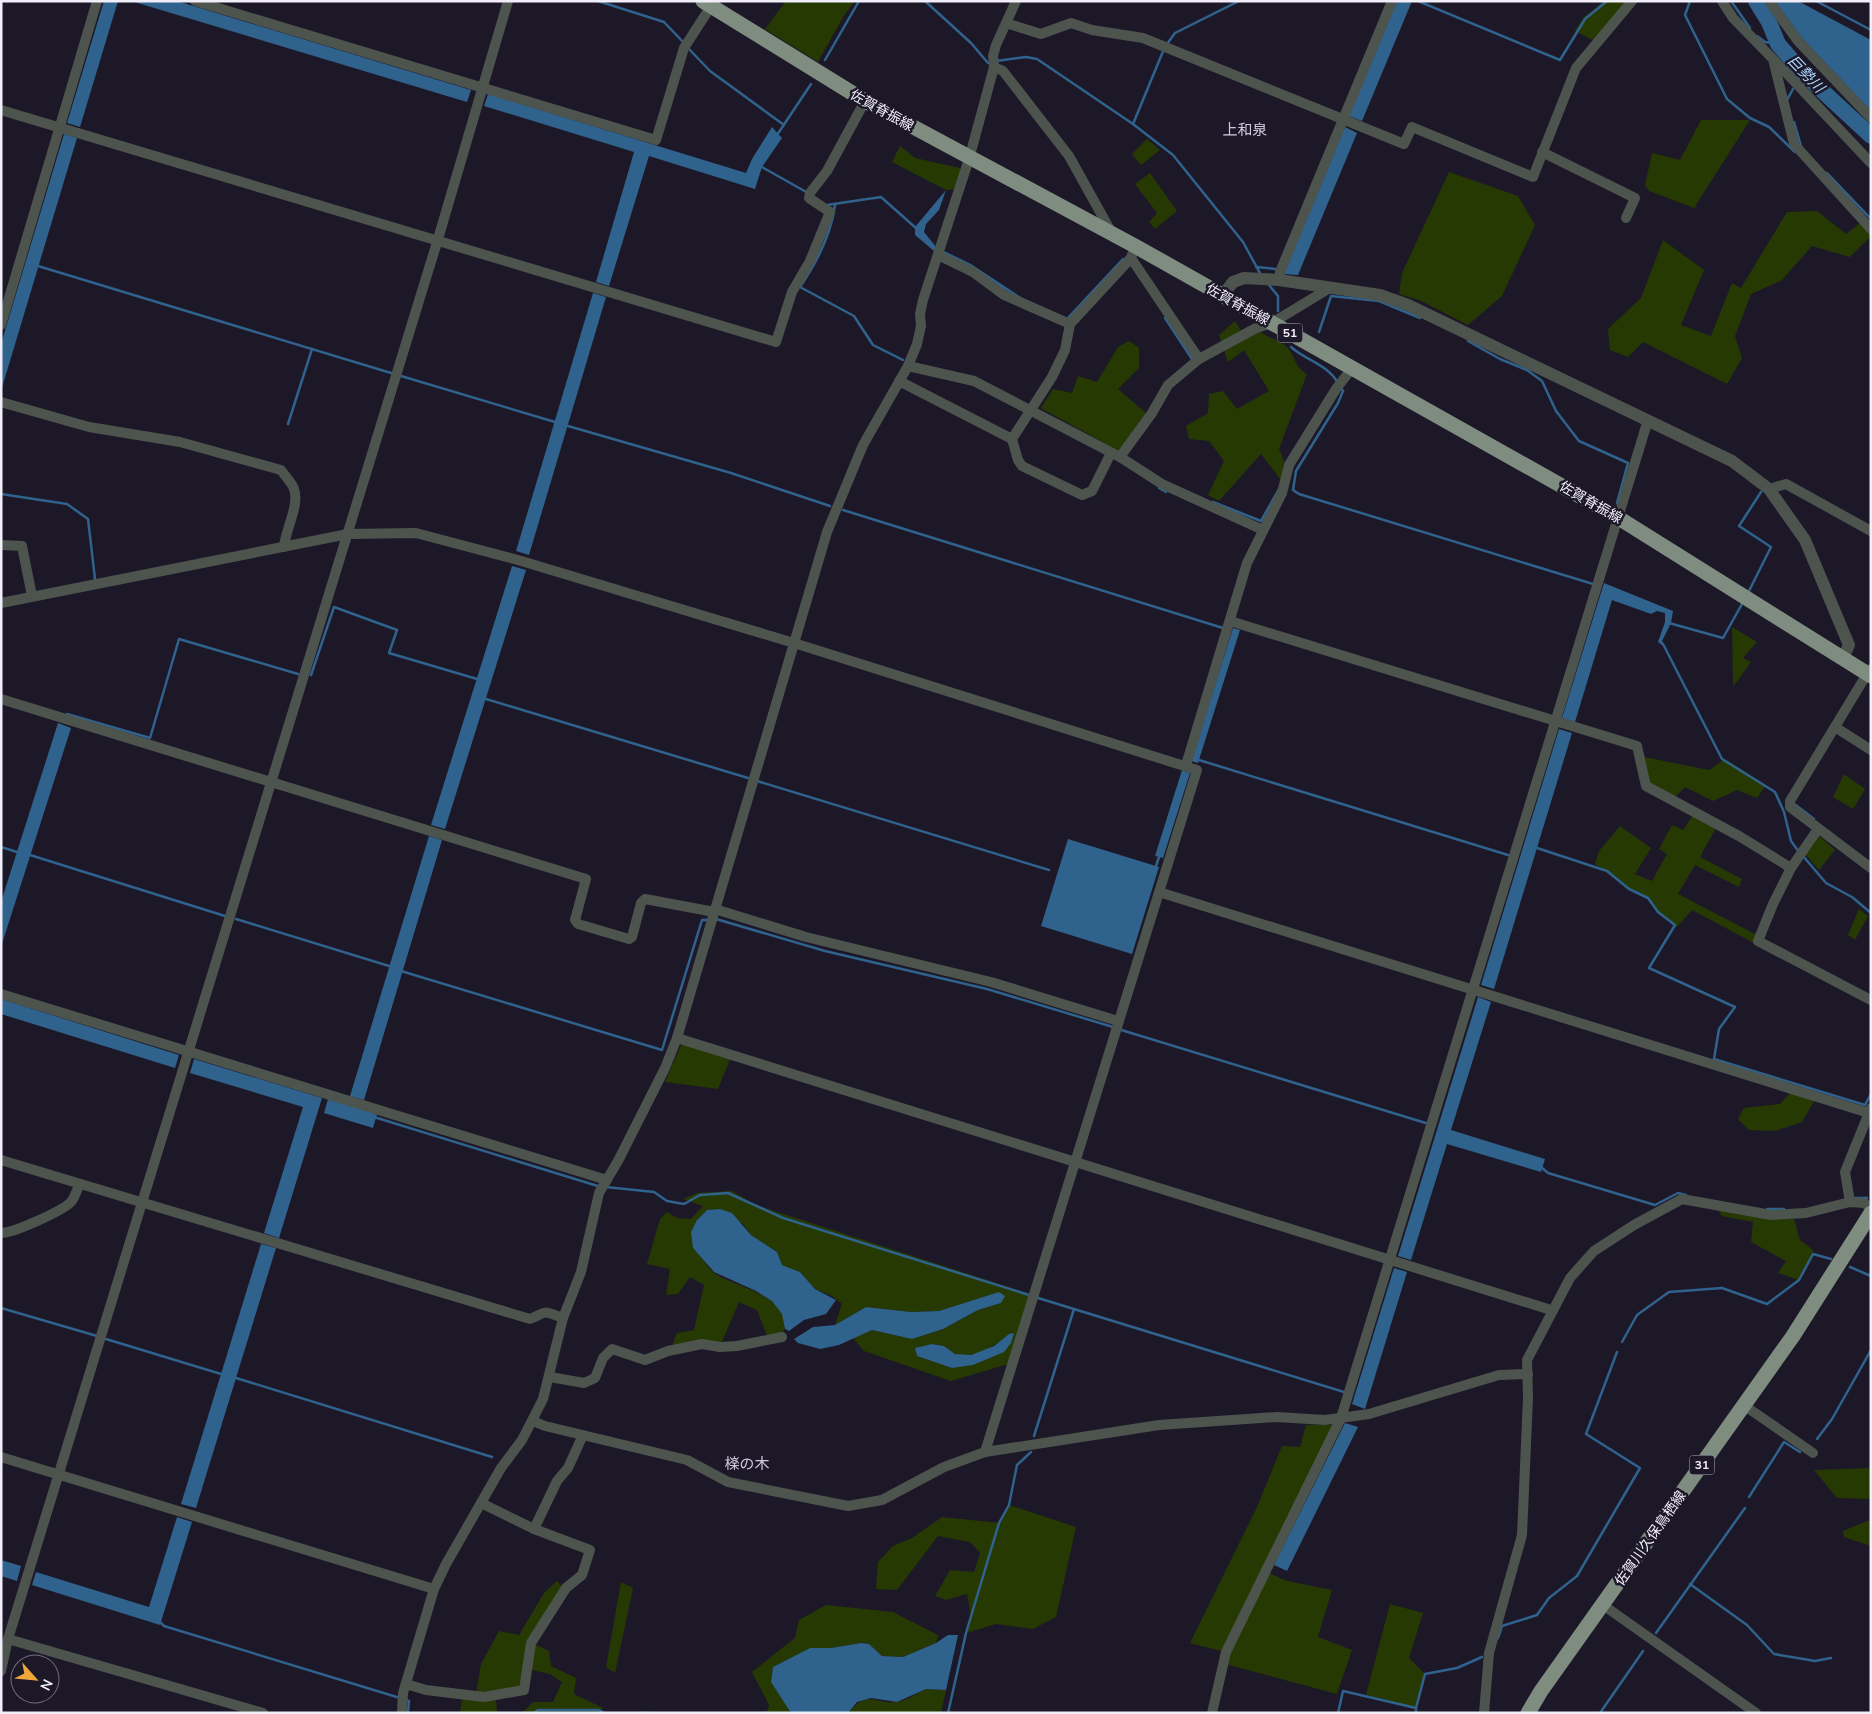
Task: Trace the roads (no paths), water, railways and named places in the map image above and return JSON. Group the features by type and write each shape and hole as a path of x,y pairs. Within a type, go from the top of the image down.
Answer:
{"main road":[{"name":"佐賀脊振線","path":"707,4 864,101 1113,234 1133,252 1224,296 1272,323 1348,372 1617,517 1870,673"},
{"name":"佐賀川久保鳥栖線","path":"1528,1713 1744,1406 1830,1280 1871,1213"}],"street":[{"path":"1,325 18,268 68,130 97,1"},
{"path":"194,1 480,95 656,140 686,45 707,4"},
{"path":"1,1671 8,1639 348,534 508,1"},
{"path":"481,1504 534,1529 590,1550 582,1574 566,1588 531,1643 524,1690 484,1697 443,1692 403,1698 434,1589 481,1504 501,1468 533,1421 550,1377 563,1318 581,1272 599,1193 665,1068 677,1038 836,506 863,445 908,366 917,344 921,326 920,314 923,300 944,243 970,159 994,67 993,56 1016,1"},
{"path":"1269,280 1280,272 1392,1"},
{"path":"1006,23 1041,34 1071,23 1092,30 1143,38 1165,45 1404,144 1412,127 1533,177 1576,68 1632,1"},
{"path":"1722,1 1733,18 1871,163"},
{"path":"1769,1 1798,41 1871,118"},
{"path":"1773,59 1794,144 1871,229"},
{"path":"994,67 1003,71 1068,156 1113,234"},
{"path":"1,110 438,239 776,342 792,292 810,261 830,212 810,195 827,171 864,101"},
{"path":"1542,152 1635,198 1626,218"},
{"path":"1199,359 1133,252 1070,324 1065,350 1032,410 1012,439 1018,460 1022,466 1082,495 1092,491 1116,455 1152,413 1168,385 1199,359 1256,328 1272,323 1328,289"},
{"path":"938,255 973,272 1004,295 1070,324"},
{"path":"1224,296 1236,279 1269,280 1380,296 1408,305 1732,461 1769,489 1805,540 1848,645 1843,658"},
{"path":"908,366 974,381 1116,455 1162,484 1264,530"},
{"path":"1189,766 1247,563 1283,489 1289,465 1348,372"},
{"path":"899,381 1012,439"},
{"path":"1,402 89,427 180,442 282,470 295,490 293,512 284,538 284,547"},
{"path":"1212,1713 1226,1652 1351,1417 1399,1262 1431,1125 1481,991 1563,724 1596,585 1648,420"},
{"path":"1769,489 1786,484 1871,531"},
{"path":"1,602 348,534 416,533 522,561 794,643 1197,770 985,1452"},
{"path":"1,545 22,546 32,596"},
{"path":"1230,621 1636,746 1646,786 1739,836 1790,868"},
{"path":"1870,673 1835,726 1790,804 1818,829 1871,868"},
{"path":"1,699 586,879 575,920 578,924 629,939 632,937 641,903 645,899 713,916"},
{"path":"1835,726 1871,750"},
{"path":"1818,829 1790,868 1758,941 1871,1000"},
{"path":"1159,892 1870,1110 1845,1172 1850,1202"},
{"path":"713,916 718,910 806,937 874,955 991,982 1116,1026"},
{"path":"1,994 186,1060 355,1102 607,1180"},
{"path":"677,1038 1551,1310"},
{"path":"1,1160 143,1201 530,1319 539,1312 547,1312 563,1318"},
{"path":"1,1233 9,1233 71,1202 80,1184"},
{"path":"1484,1713 1488,1653 1522,1535 1527,1360 1551,1310 1570,1278 1594,1251 1634,1225 1682,1199 1771,1215 1806,1213 1850,1202 1864,1203 1871,1208"},
{"path":"550,1377 584,1383 596,1378 603,1358 612,1349 645,1360 668,1351 702,1344 720,1347 737,1346 782,1337"},
{"path":"533,1421 687,1460 728,1482 848,1506 882,1500 944,1467 985,1452 1159,1425 1277,1417 1324,1420 1351,1417 1499,1376 1528,1374"},
{"path":"1744,1406 1813,1453"},
{"path":"534,1529 557,1481 568,1468 583,1435"},
{"path":"1,1457 434,1589"},
{"path":"1603,1604 1756,1713"},
{"path":"8,1639 263,1713"}],"water":[{"path":"104,1 118,1 80,127 67,123"},
{"path":"131,1 177,1 471,90 467,102"},
{"path":"1397,1 1412,1 1362,121 1349,116"},
{"path":"1775,1 1798,1 1871,40 1871,111 1800,36"},
{"path":"488,94 746,173 752,159 772,127 782,138 762,167 755,189 649,156 609,286 596,282 634,152 484,106"},
{"path":"1345,127 1357,133 1298,275 1284,274"},
{"path":"64,134 77,138 1,391 1,344"},
{"path":"946,190 939,210 926,224 924,232 936,247 971,264 1033,305 934,251 915,235 915,227"},
{"path":"593,293 606,297 529,555 516,551"},
{"path":"512,566 526,570 445,829 431,825"},
{"path":"1604,583 1673,611 1671,623 1662,641 1667,649 1658,642 1665,622 1665,613 1657,611 1651,614 1612,600 1575,722 1562,718"},
{"path":"1233,628 1240,630 1198,763 1191,761"},
{"path":"58,723 71,728 1,947 1,902"},
{"path":"1559,729 1572,733 1494,989 1481,985"},
{"path":"1182,770 1190,773 1163,858 1155,856"},
{"path":"429,836 442,840 364,1100 350,1096"},
{"path":"1068,839 1159,867 1132,954 1041,926"},
{"path":"1478,997 1491,1002 1451,1130 1545,1159 1541,1172 1447,1144 1411,1260 1398,1256"},
{"path":"1,999 179,1055 175,1068 1,1014"},
{"path":"194,1059 322,1098 279,1238 264,1233 303,1107 190,1073"},
{"path":"328,1099 377,1114 373,1128 324,1113"},
{"path":"720,1209 732,1213 751,1235 777,1252 782,1265 800,1272 815,1289 836,1300 826,1314 804,1320 789,1331 785,1329 782,1314 772,1301 756,1291 714,1272 693,1248 691,1232 697,1220 707,1210"},
{"path":"261,1244 276,1248 196,1508 181,1504"},
{"path":"1394,1268 1407,1272 1365,1409 1352,1404"},
{"path":"999,1292 1005,1296 1001,1303 978,1310 943,1329 912,1339 872,1330 839,1345 820,1349 798,1343 794,1339 813,1327 835,1325 866,1307 911,1312 939,1311"},
{"path":"1014,1333 1011,1343 1004,1352 973,1365 952,1368 917,1356 915,1348 932,1344 944,1346 955,1354 971,1355 994,1346 1009,1334"},
{"path":"1345,1423 1358,1427 1287,1571 1274,1565"},
{"path":"177,1517 192,1522 160,1625 32,1585 36,1572 149,1607"},
{"path":"1,1560 21,1566 17,1581 1,1576"},
{"path":"948,1635 958,1635 946,1690 926,1689 897,1702 871,1698 857,1702 848,1713 791,1713 771,1682 773,1667 810,1648 831,1648 861,1643 869,1644 882,1656 903,1657 936,1643"}],"waterway":[{"path":"598,1 664,22 685,44"},
{"path":"825,60 859,1"},
{"path":"925,1 971,43 988,63 991,62"},
{"path":"1167,44 1175,33 1239,1"},
{"path":"1418,1 1560,60 1585,19 1607,1"},
{"path":"1690,1 1685,15 1727,99 1750,118 1769,127 1795,152"},
{"path":"1731,1 1750,28"},
{"name":"巨勢川","path":"1756,1 1769,22 1778,44 1803,73 1871,136"},
{"path":"1816,1 1871,30"},
{"path":"1757,36 1765,42 1778,44"},
{"path":"688,48 710,71 784,125"},
{"path":"1133,124 1164,49"},
{"path":"996,61 1026,57 1037,59 1133,124 1173,155 1243,242 1261,275"},
{"path":"777,135 811,84"},
{"path":"1787,100 1793,89"},
{"path":"1794,122 1801,146"},
{"path":"760,166 808,193"},
{"path":"1827,173 1871,219"},
{"path":"827,205 881,197 917,229"},
{"path":"835,205 830,227 822,248 800,287 854,316 873,345 903,360"},
{"path":"1067,319 1123,259"},
{"path":"38,266 391,373"},
{"path":"1256,267 1276,269"},
{"path":"1269,285 1278,296 1278,311"},
{"path":"1319,332 1331,296 1379,301 1420,318"},
{"path":"1165,318 1192,359"},
{"path":"1468,341 1500,359 1527,370 1542,381 1556,411 1579,441 1628,463 1617,503"},
{"path":"1291,347 1323,367 1338,383"},
{"path":"288,424 312,349"},
{"path":"401,376 555,422"},
{"path":"1341,388 1343,391 1338,403 1296,471 1293,490 1299,494 1593,584"},
{"path":"568,426 731,473 830,506"},
{"path":"1159,488 1166,492"},
{"path":"1213,502 1261,521 1279,489"},
{"path":"1749,591 1771,547 1739,526 1761,492"},
{"path":"1,494 67,504 88,519 95,579"},
{"path":"843,510 1223,628"},
{"path":"1669,623 1723,638 1742,604"},
{"path":"311,675 334,607 397,630 389,653 477,679"},
{"path":"67,714 150,738 179,639 298,674"},
{"path":"1663,644 1722,759 1775,792 1784,812 1791,841 1799,852"},
{"path":"486,699 748,778"},
{"path":"1199,760 1508,855"},
{"path":"757,781 1049,870"},
{"path":"1793,803 1814,819"},
{"path":"1,847 17,852"},
{"path":"1537,848 1607,871 1629,889 1648,898 1658,912 1675,925 1649,968 1735,1007 1719,1029 1714,1059 1865,1105 1871,1094"},
{"path":"1156,866 1160,854"},
{"path":"30,855 225,916"},
{"path":"1803,856 1826,883 1852,897 1871,913"},
{"path":"236,919 389,966"},
{"path":"716,919 825,951 987,989 1113,1027"},
{"path":"401,971 662,1050 702,920 708,920"},
{"path":"1118,1029 1429,1124"},
{"path":"374,1117 601,1187"},
{"path":"1541,1167 1548,1173 1655,1205 1678,1193 1686,1195"},
{"path":"606,1187 654,1192 667,1201 684,1204 700,1195 728,1193 783,1218 1029,1295"},
{"path":"1851,1198 1867,1198"},
{"path":"1767,1209 1784,1209"},
{"path":"1622,1342 1637,1315 1669,1292 1722,1288 1767,1304 1799,1280 1813,1254 1831,1259"},
{"path":"1850,1267 1871,1276"},
{"path":"1038,1298 1074,1309 1344,1392 1038,1298"},
{"path":"1,1308 97,1336"},
{"path":"1034,1436 1074,1309"},
{"path":"106,1339 221,1374"},
{"path":"1817,1439 1832,1419 1871,1350"},
{"path":"1498,1638 1502,1626 1537,1615 1549,1598 1577,1576 1640,1468 1586,1434 1617,1352"},
{"path":"236,1378 492,1457"},
{"path":"1749,1497 1784,1442 1800,1452"},
{"path":"948,1713 966,1633 999,1523 1009,1505 1017,1465 1031,1452"},
{"path":"1656,1633 1745,1508"},
{"path":"1690,1584 1747,1625 1774,1654 1815,1661 1831,1658"},
{"path":"160,1622 164,1626 400,1698"},
{"path":"1600,1713 1643,1651"},
{"path":"1416,1708 1425,1674 1457,1668 1482,1657"},
{"path":"1338,1713 1343,1691 1416,1708 1416,1713"},
{"path":"405,1700 409,1701 408,1713"},
{"path":"534,1713 538,1710 599,1710 604,1713"},
{"path":"642,1713 648,1713"}],"district":[{"name":"上和泉","path":"1245,130"},
{"name":"檪の木","path":"747,1464"}]}
